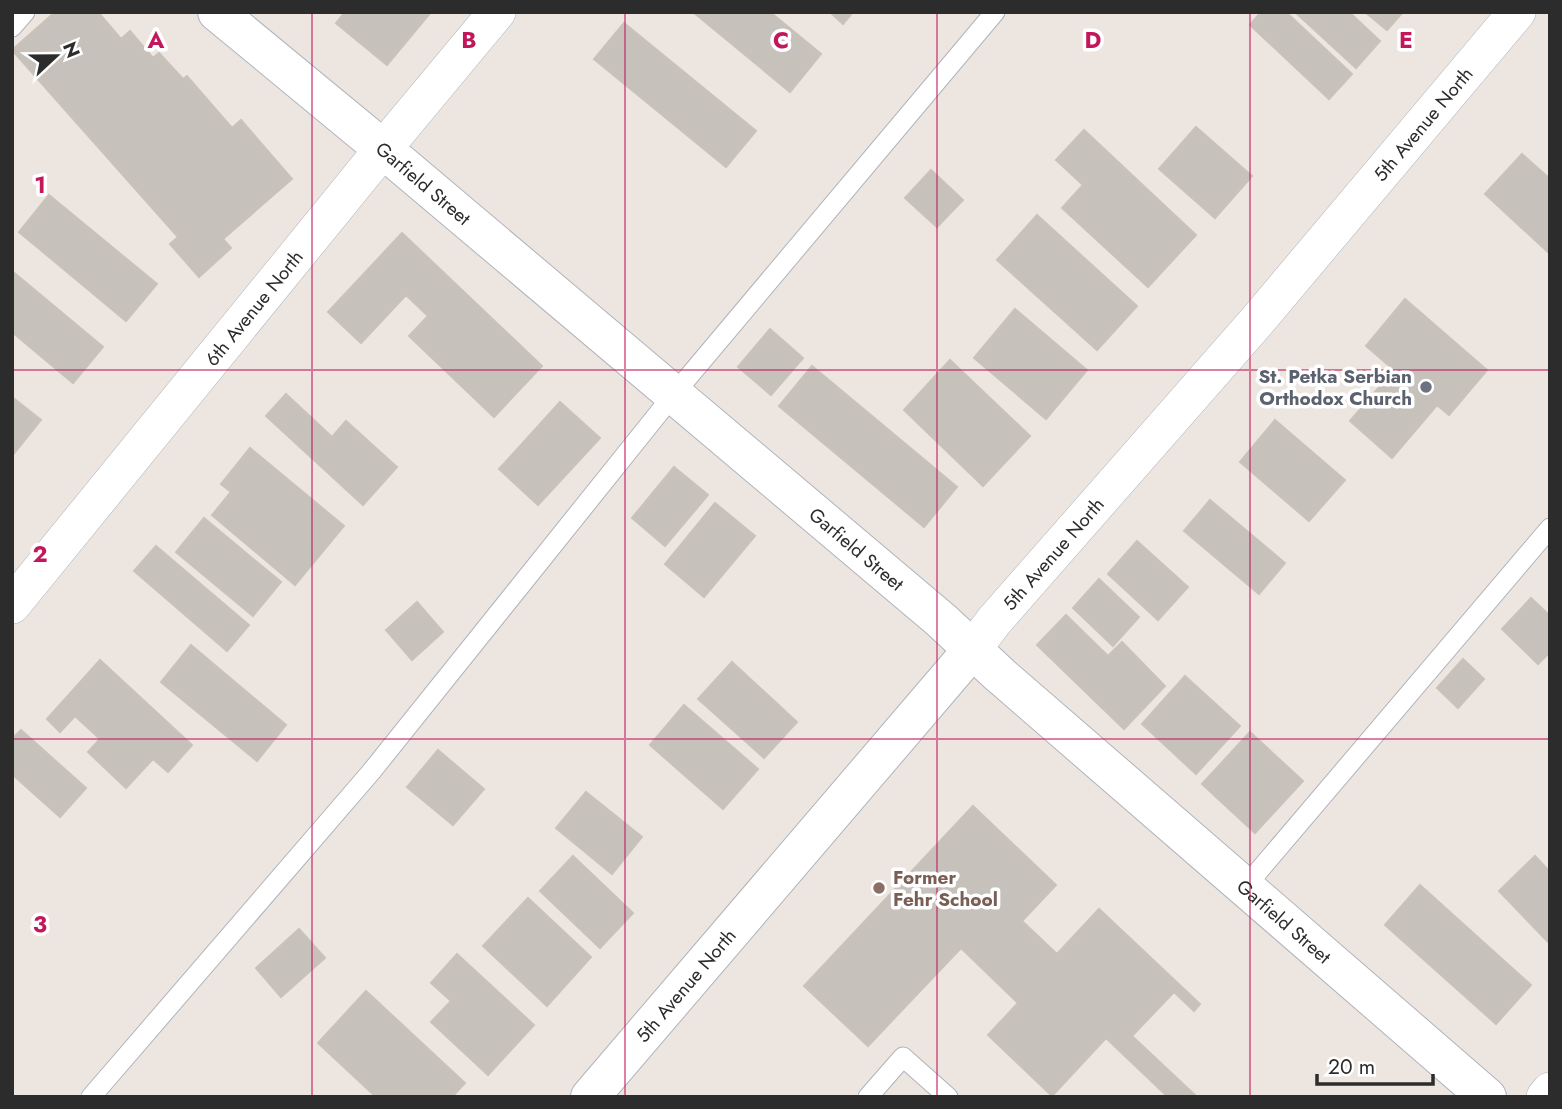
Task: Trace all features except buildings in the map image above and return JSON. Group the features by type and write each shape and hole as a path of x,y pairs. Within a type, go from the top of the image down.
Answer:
{"street":[{"name":"Garfield Street","path":"217,12 931,612 1488,1097"},
{"name":"6th Avenue North","path":"12,605 497,12"},
{"name":"5th Avenue North","path":"590,1097 994,621 1257,321 1517,12"},
{"path":"1545,1097 1550,1091"}],"lane":[{"path":"12,27 25,12"},
{"path":"91,1097 371,772 674,394 995,12"},
{"path":"1245,887 1550,528"},
{"path":"867,1097 903,1057 948,1097"}],"place":[{"name":"St. Petka Serbian Orthodox Church","path":"1426,387"},
{"name":"Former Fehr School","path":"879,888"}]}
